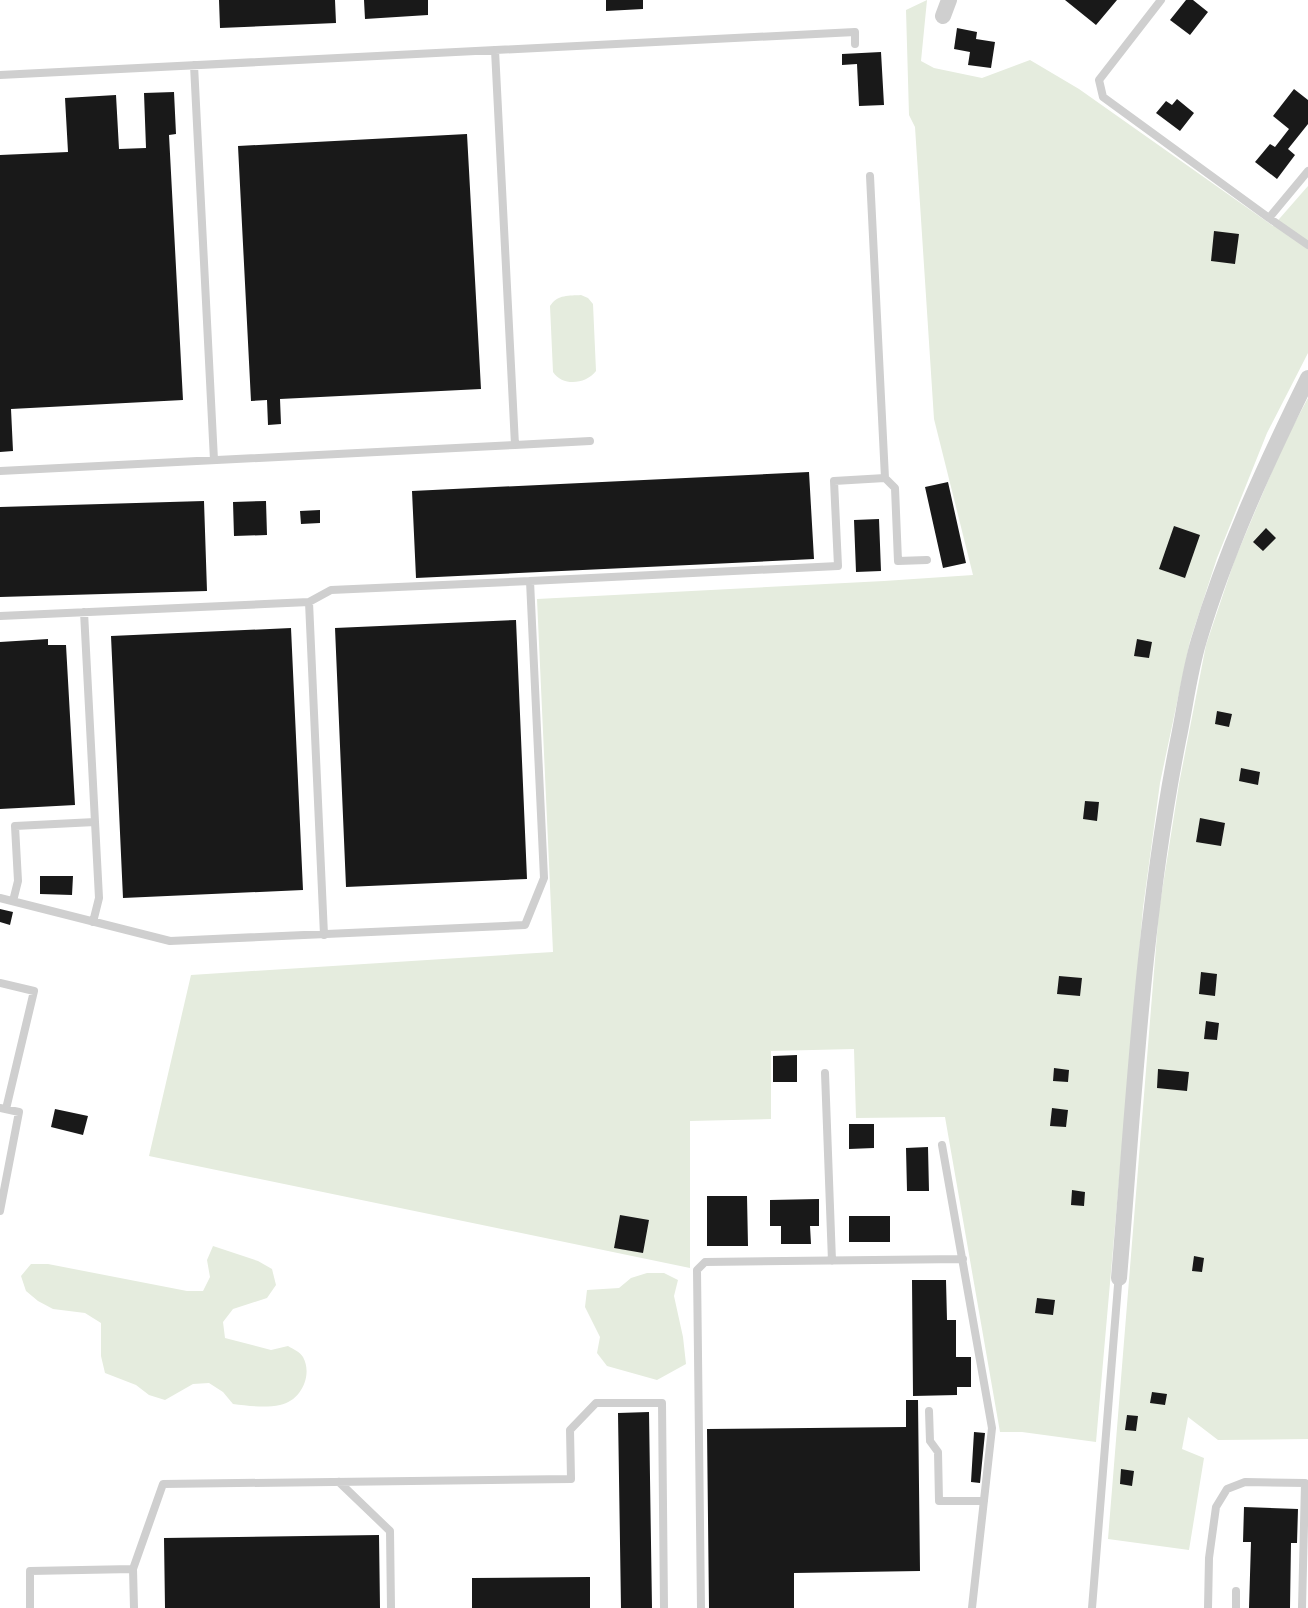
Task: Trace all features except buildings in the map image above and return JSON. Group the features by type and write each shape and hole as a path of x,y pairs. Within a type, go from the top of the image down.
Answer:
{"street":[{"path":"1118,1282 1151,910 1169,786 1198,643 1227,558 1275,444 1308,378"}],"lane":[{"path":"1161,0 1099,80 1103,97 1308,245"},
{"path":"0,75 855,32 855,44"},
{"path":"495,50 515,445"},
{"path":"194,65 214,460"},
{"path":"1269,218 1308,171"},
{"path":"870,176 885,478 896,488 898,561 927,560"},
{"path":"0,471 590,441"},
{"path":"0,616 309,602 331,590 838,566 834,481 885,478"},
{"path":"0,898 170,942 525,926 544,878 530,581"},
{"path":"309,602 324,935"},
{"path":"84,612 99,898 93,922"},
{"path":"13,902 18,881 15,826 95,822"},
{"path":"0,983 34,991 3,1109 19,1112 0,1211"},
{"path":"825,1073 832,1261"},
{"path":"942,1145 992,1428 972,1608"},
{"path":"701,1608 697,1270 705,1262 963,1259"},
{"path":"1092,1608 1118,1282"},
{"path":"134,1608 133,1569 163,1484 571,1479 570,1430 596,1403 662,1403 664,1608"},
{"path":"929,1411 930,1441 938,1452 939,1501 984,1501"},
{"path":"339,1482 390,1531 391,1608"},
{"path":"1208,1608 1209,1558 1216,1507 1227,1490 1245,1482 1305,1483 1302,1608"},
{"path":"30,1608 30,1571 133,1569"},
{"path":"1236,1592 1236,1608"}],"shaded area":[{"path":"927,0 921,61 934,68 982,78 1030,60 1079,89 1273,226 1308,186 1308,353 1267,433 1217,558 1190,641 1160,783 1143,908 1096,1442 1022,1432 1000,1432 945,1117 856,1118 854,1049 771,1051 771,1119 690,1121 690,1268 149,1156 191,975 553,952 537,599 973,575 934,419 915,127 909,115 906,10"},
{"path":"581,295 593,304 596,371 581,381 568,382 557,377 553,372 550,306 560,298"},
{"path":"1308,398 1308,1439 1218,1440 1188,1417 1182,1449 1204,1458 1189,1550 1108,1539 1159,910 1179,784 1206,645 1235,559 1284,443"},
{"path":"213,1246 258,1261 272,1269 276,1285 267,1298 233,1309 223,1322 225,1338 271,1350 288,1346 302,1355 306,1364 306,1379 299,1393 287,1403 269,1406 233,1404 223,1392 209,1383 193,1384 165,1400 149,1395 136,1385 105,1373 101,1356 101,1323 85,1313 53,1309 38,1301 26,1291 21,1276 31,1264 48,1264 187,1291 203,1291 210,1277 207,1260"},
{"path":"647,1273 664,1273 678,1280 674,1296 686,1364 657,1380 607,1366 597,1353 600,1337 585,1307 587,1290 619,1288 631,1278"}]}
